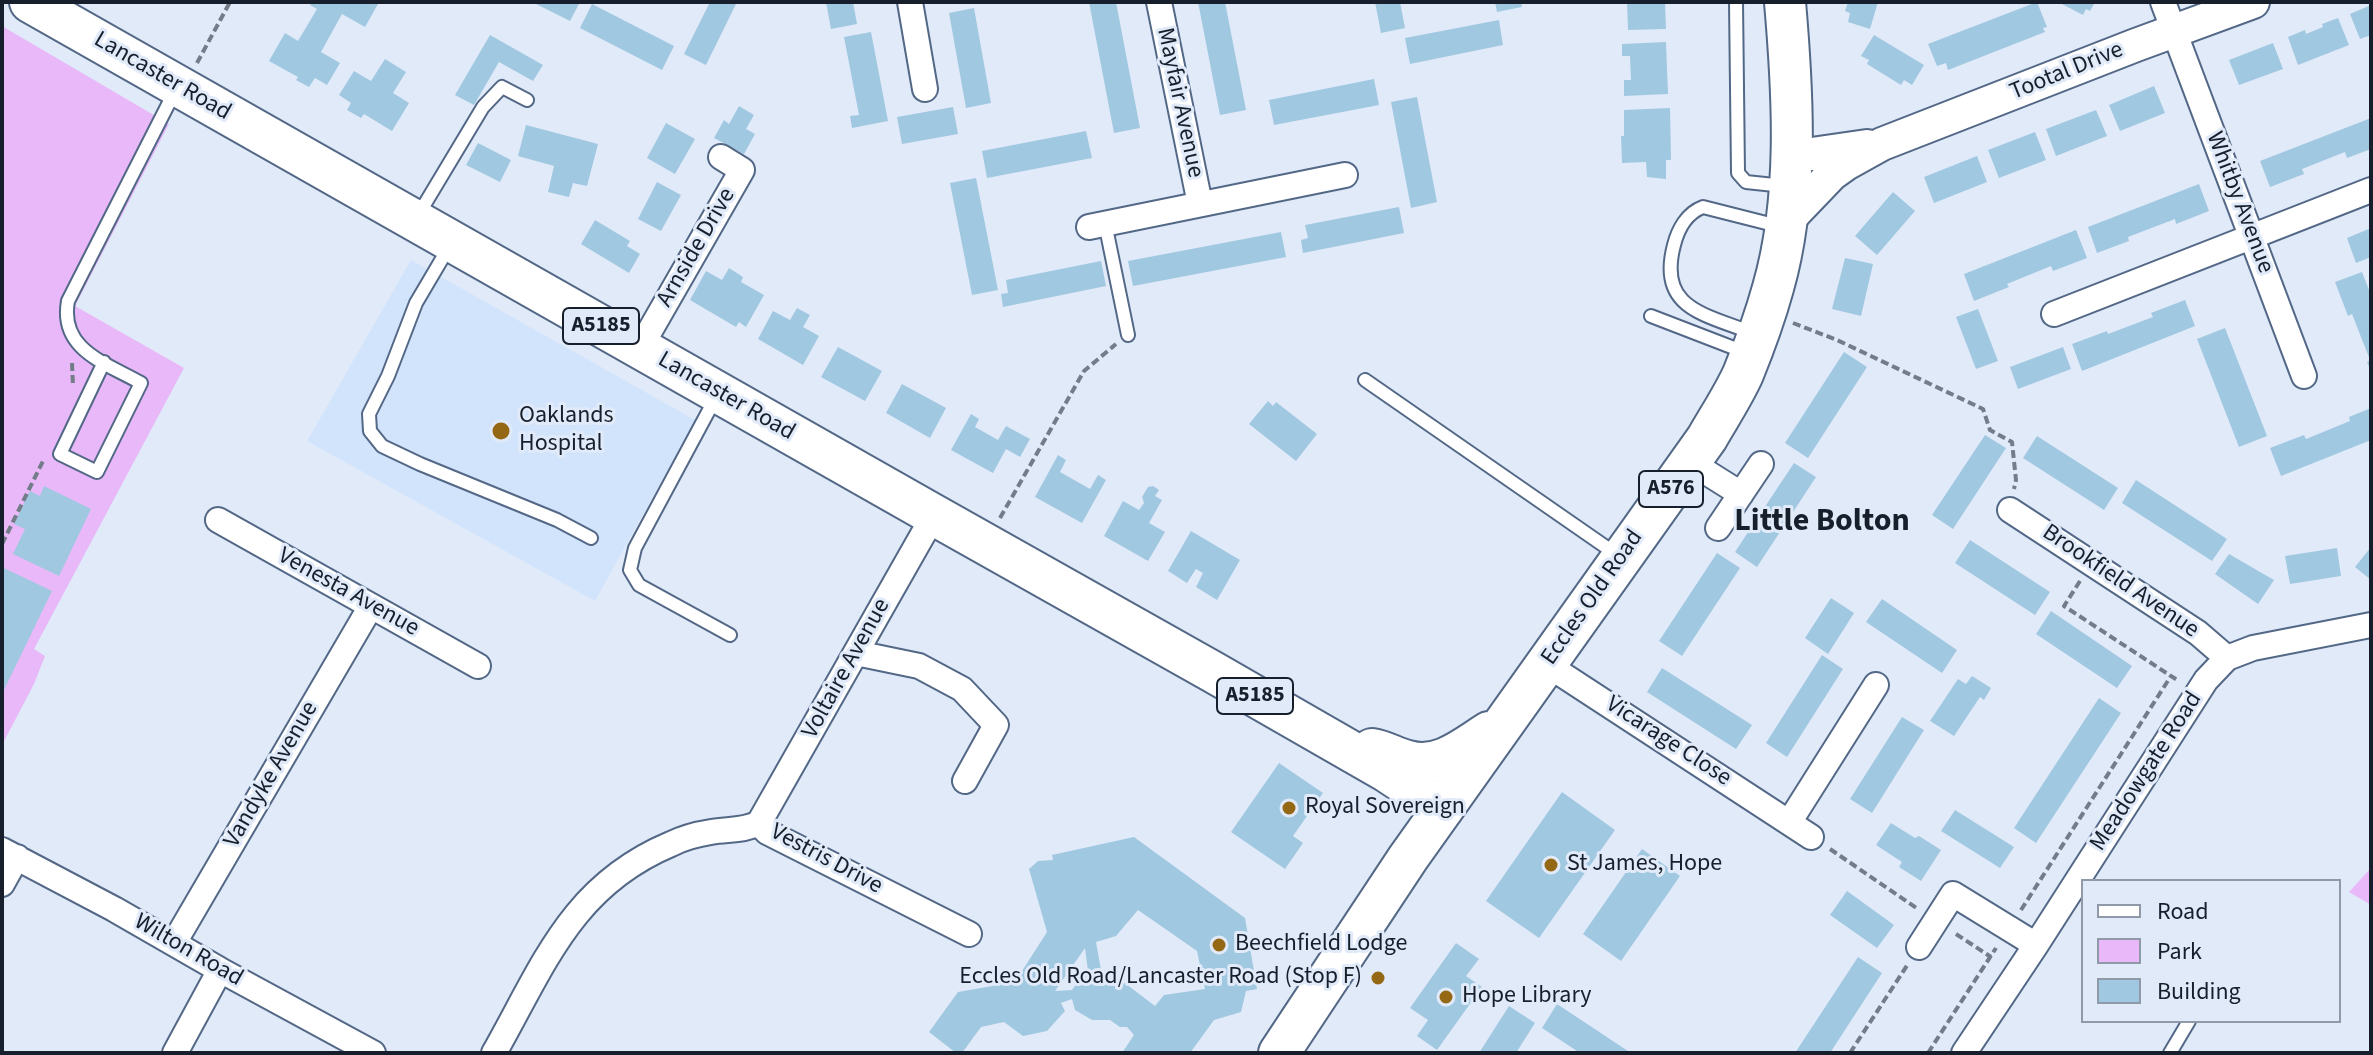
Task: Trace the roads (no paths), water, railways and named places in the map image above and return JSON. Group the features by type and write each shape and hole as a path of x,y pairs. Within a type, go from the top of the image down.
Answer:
{"main road":[{"name":"Lancaster Road","path":"30,2 1338,744 1443,809"},
{"name":"Eccles Old Road","path":"1279,1053 1443,809 1707,438 1742,377 1774,287 1787,199 1790,67 1785,2"},
{"name":"Lancaster Road","path":"1338,744 1381,751 1425,764 1452,755 1503,723"}],"street":[{"path":"910,2 925,89"},
{"name":"Mayfair Avenue","path":"1159,2 1200,204"},
{"name":"Tootal Drive","path":"1787,199 1882,144 2168,16 2253,2"},
{"name":"Whitby Avenue","path":"2168,16 2304,376"},
{"name":"Tootal Drive","path":"1787,199 1882,144"},
{"name":"Arnside Drive","path":"640,348 742,170 721,157"},
{"name":"Mayfair Avenue","path":"1097,225 1345,175"},
{"path":"2054,314 2371,190"},
{"path":"1690,462 1741,494"},
{"path":"1718,528 1761,464"},
{"name":"Brookfield Avenue","path":"2010,510 2198,633 2227,658"},
{"name":"Voltaire Avenue","path":"759,823 934,515"},
{"name":"Venesta Avenue","path":"218,520 478,666"},
{"name":"Vandyke Avenue","path":"174,943 371,606"},
{"path":"2227,658 2253,648 2371,625"},
{"path":"856,653 919,666 962,689 996,725 965,781"},
{"name":"Meadowgate Road","path":"1964,1053 2197,693 2227,658"},
{"name":"Vicarage Close","path":"1546,664 1811,837"},
{"path":"1790,821 1876,685"},
{"name":"Vestris Drive","path":"494,1053 566,925 587,899 613,876 643,857 671,843 712,832 750,828 759,823 767,832 969,934"},
{"path":"2,884 9,854"},
{"name":"Wilton Road","path":"9,854 373,1053"},
{"path":"1919,947 1953,894 2036,945"},
{"path":"175,1053 220,970"}],"lane":[{"path":"1736,2 1738,173 1746,182 1787,199"},
{"path":"104,362 60,454 97,472 141,383 74,340 67,322 68,301 180,87"},
{"path":"416,220 483,107 502,87 527,100"},
{"path":"1757,333 1691,308 1678,298 1668,271 1674,242 1684,222 1695,210 1787,199"},
{"path":"1097,225 1128,335"},
{"path":"453,241 416,303 388,376 369,414 370,431 382,446 557,520 591,538"},
{"path":"1651,316 1757,333"},
{"path":"1365,380 1621,558"},
{"path":"719,392 635,548 630,570 639,585 730,635"},
{"path":"2170,1053 2188,1023"}],"place":[{"name":"Oaklands Hospital","path":"501,431"},
{"name":"Royal Sovereign","path":"1289,808"},
{"name":"St James, Hope","path":"1551,865"},
{"name":"Beechfield Lodge","path":"1219,945"},
{"name":"Eccles Old Road/Lancaster Road (Stop F)","path":"1378,978"},
{"name":"Hope Library","path":"1446,997"}],"district":[{"name":"Little Bolton","path":"1822,523"}]}
